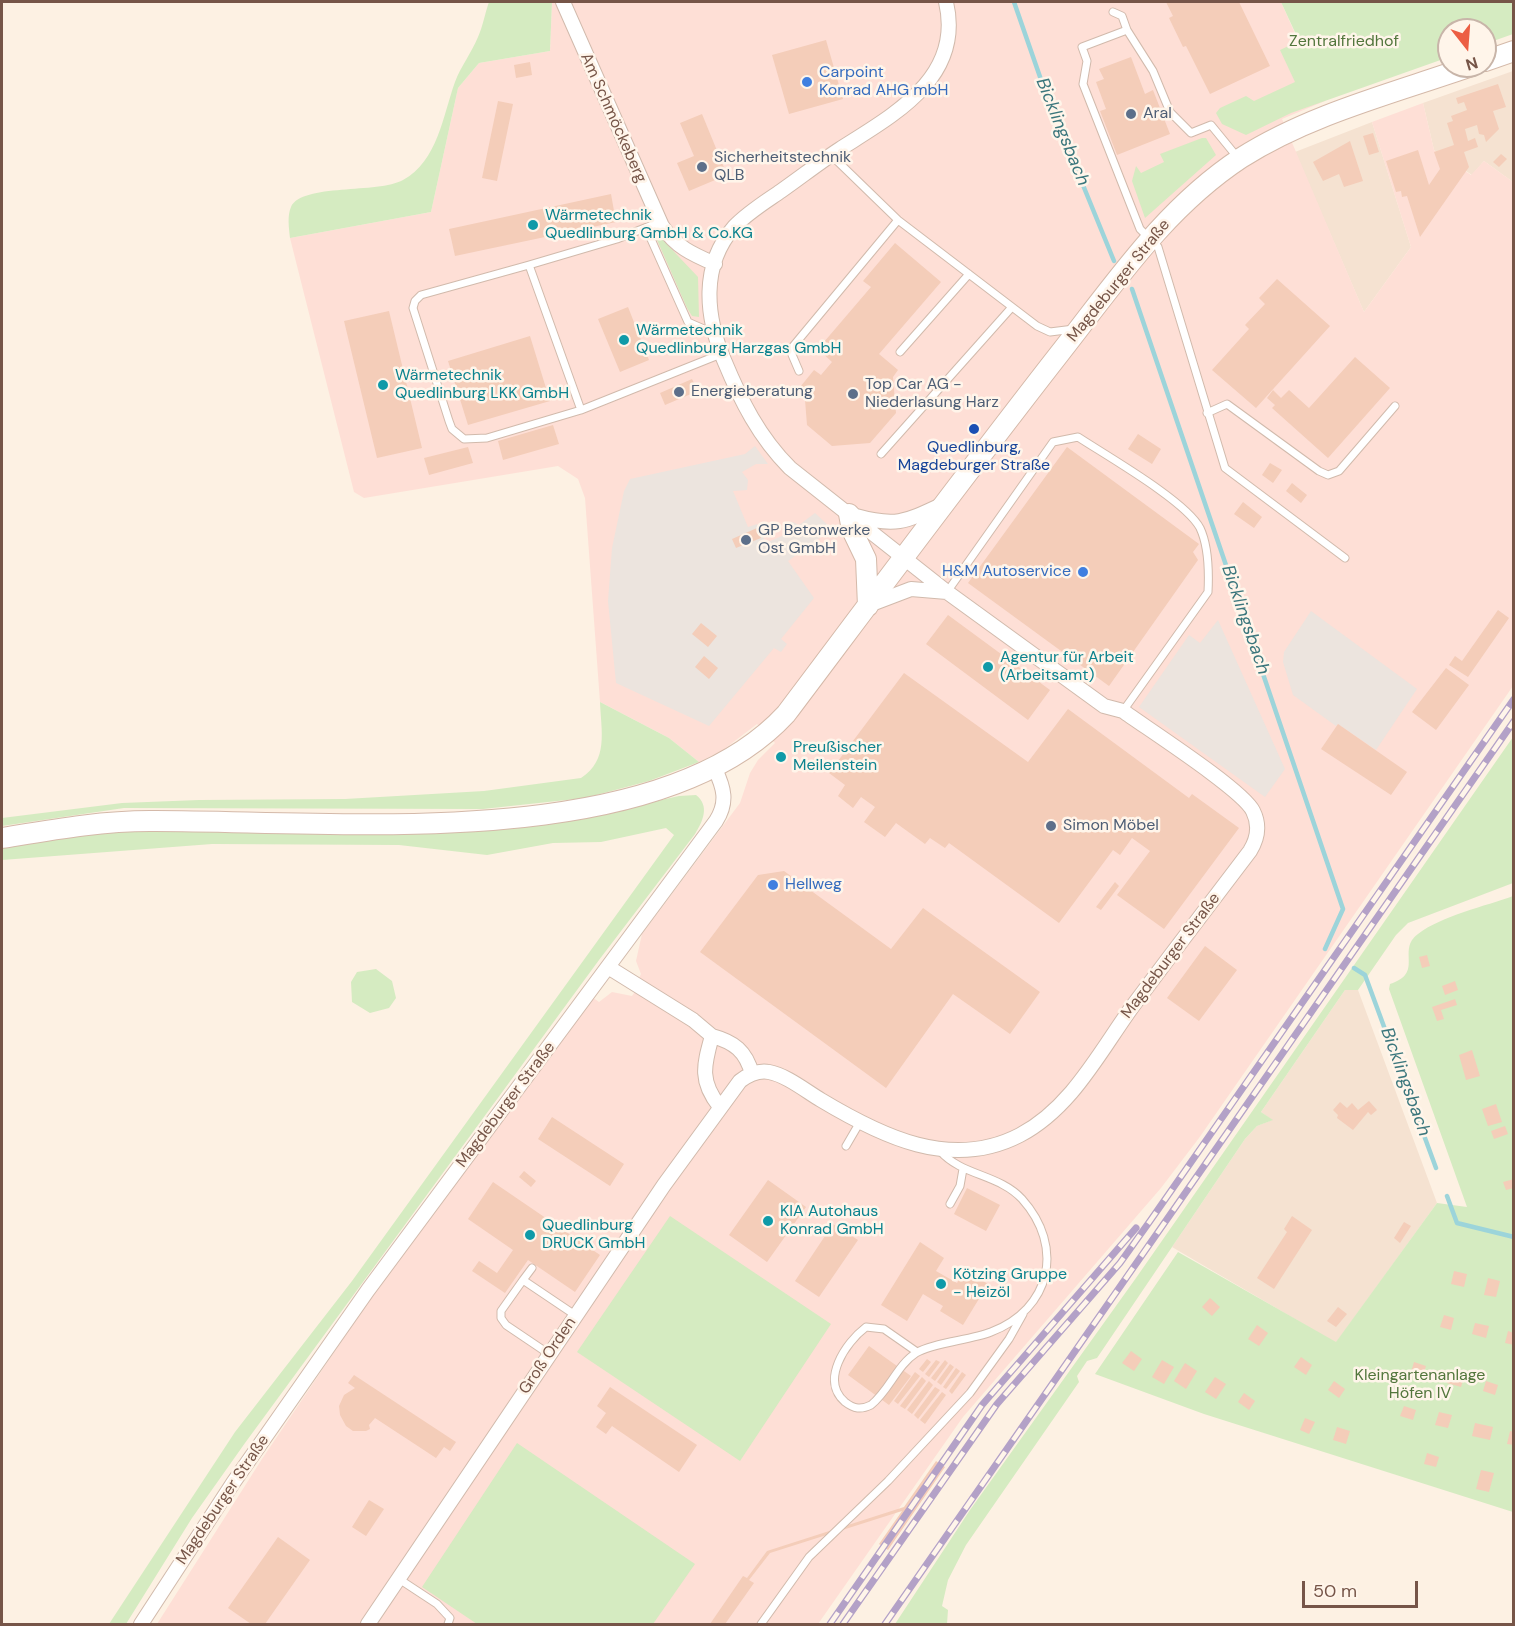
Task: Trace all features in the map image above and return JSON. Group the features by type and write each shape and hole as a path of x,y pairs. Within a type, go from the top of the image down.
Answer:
{"main road":[{"path":"1497,57 1514,51"},
{"name":"Magdeburger Straße","path":"715,769 754,744 779,722 904,558 942,504 1148,240 1190,198 1239,160 1283,135 1437,78"},
{"path":"849,514 852,530 866,560 868,606"},
{"path":"2,838 73,826 138,821 376,822 492,819 615,802 671,787 715,769"}],"street":[{"name":"Am Schmöckeberg","path":"563,2 660,222 679,246 715,264"},
{"path":"904,558 790,468 771,448 751,420 721,354 713,333 708,307 715,264 725,240 734,227 831,155 908,104 931,79 944,51 947,38 946,2"},
{"path":"849,514 883,524 894,524 942,504"},
{"name":"Magdeburger Straße","path":"752,1074 764,1072 777,1074 860,1122 905,1143 938,1149 973,1149 1005,1141 1033,1127 1059,1106 1257,839 1257,820 1245,800 1124,711 1104,706 904,558"},
{"path":"868,606 911,589 947,592"},
{"name":"Magdeburger Straße","path":"141,1624 233,1483 368,1290 720,815 724,793 715,769"},
{"path":"608,967 693,1020 712,1036 728,1041 744,1053 752,1074"},
{"path":"712,1036 704,1067 709,1089 720,1107"},
{"name":"Groß Orden","path":"368,1624 399,1579 452,1490 731,1091 752,1074"}],"lane":[{"path":"1113,12 1122,16 1127,30 1153,70 1170,112 1191,133 1210,125 1239,160"},
{"path":"1127,30 1082,47 1087,61 1083,84 1140,229 1148,240 1158,247 1225,468 1345,558"},
{"path":"831,155 898,220 1037,326 1050,332 1079,329"},
{"path":"799,371 790,350 898,220"},
{"path":"660,222 529,265 421,295 415,300 413,308 449,421 458,435 472,440 581,410 721,354"},
{"path":"646,228 688,322 713,333"},
{"path":"529,265 581,410"},
{"path":"900,352 969,274"},
{"path":"881,454 1012,307"},
{"path":"1207,413 1227,404 1328,476 1339,471 1395,406"},
{"path":"947,592 1053,442 1078,437 1175,502 1185,509 1200,528 1209,573 1209,592 1124,711"},
{"path":"846,1146 860,1122"},
{"path":"761,1624 809,1557 888,1481 970,1393 1009,1339 1044,1282 1048,1271 1047,1256 1039,1226 1028,1207 1012,1190 986,1175 963,1169 951,1162 938,1149"},
{"path":"950,1203 960,1186 963,1169"},
{"path":"532,1268 501,1311 501,1318 506,1325 549,1354"},
{"path":"523,1280 576,1315"},
{"path":"917,1352 885,1329 866,1327 860,1331 836,1368 833,1379 835,1390 851,1407 866,1407 881,1396 917,1352 989,1333 1012,1321 1026,1309"},
{"path":"399,1579 437,1604 450,1617 448,1624"}],"shaded area":[{"path":"552,2 1281,2 1325,101 1282,119 1364,312 1411,247 1372,122 1423,103 1434,150 1471,175 1484,161 1513,182 1513,686 1199,1138 1161,1188 963,1417 818,1624 157,1624 262,1459 372,1296 592,997 599,1002 612,992 632,996 641,983 638,980 641,974 636,961 642,934 740,803 750,773 758,760 775,743 757,724 723,750 699,762 669,738 600,702 585,498 578,479 558,466 364,498 354,492 290,238 431,212 458,88 479,63 550,51"},
{"path":"1513,71 1513,182 1484,161 1472,175 1434,150 1423,103"},
{"path":"1372,122 1411,247 1364,312 1295,152"},
{"path":"755,446 768,464 756,464 742,472 748,480 747,490 733,491 748,527 757,524 766,543 784,535 783,528 793,522 799,525 815,513 832,529 788,561 814,598 781,639 787,644 781,652 774,648 709,726 616,683 608,601 612,548 624,491 630,479 745,454"},
{"path":"1311,611 1417,689 1376,750 1338,724 1336,726 1293,695 1283,662 1284,652"},
{"path":"1218,620 1285,769 1265,797 1139,707 1189,635 1200,643"},
{"path":"1345,990 1358,990 1437,1203 1336,1343 1172,1247 1245,1139 1257,1126 1272,1120 1261,1112"}],"green space":[{"path":"489,2 552,2 550,51 479,63 458,88 431,212 290,238 290,211 298,200 325,192 391,184 415,172 432,149 438,136 457,76 480,33"},
{"name":"Zentralfriedhof","path":"1281,2 1513,2 1513,34 1497,40 1497,18 1437,18 1437,61 1291,113 1246,135 1222,124 1216,113 1220,108 1246,96 1254,101 1295,82 1280,50 1299,41"},
{"path":"1206,138 1216,155 1145,218 1132,181 1136,166 1141,173 1164,162 1160,154"},
{"path":"661,238 698,277 699,317 692,316 687,308 657,240"},
{"path":"600,702 669,738 699,762 649,781 585,798 483,809 124,808 2,826 2,818 122,803 345,799 484,791 581,778 590,771 600,754 602,734"},
{"path":"1513,737 1513,883 1408,923 1396,935 1358,990 1345,990 1261,1112 1273,1120 1257,1126 1245,1139 1097,1358 1087,1361 1077,1376 1079,1382 966,1545 948,1580 942,1606 948,1610 947,1624 895,1624 970,1510 1136,1278"},
{"path":"696,795 703,804 704,814 695,834 599,960 245,1443 192,1518 126,1624 109,1624 235,1432 352,1281 674,835 666,828 601,842 553,843 487,855 399,845 212,844 2,860 2,847 109,832 474,831 575,819 679,796"},
{"name":"Kleingartenanlage Höfen IV","path":"1513,896 1513,1512 1204,1414 1095,1374 1178,1252 1336,1342 1437,1203 1467,1207 1389,989 1390,984 1406,974 1409,947 1418,934 1451,917"},
{"path":"376,969 392,981 396,998 389,1008 370,1013 352,1002 351,982 357,972"},
{"path":"670,1216 831,1324 740,1461 577,1352"},
{"path":"517,1443 695,1564 653,1624 477,1624 422,1587"}],"building":[{"path":"1166,2 1239,2 1270,66 1210,94 1169,18 1173,16"},
{"path":"826,40 843,99 789,114 772,55"},
{"path":"1131,57 1145,94 1153,90 1170,134 1117,155 1100,111 1106,109 1096,82 1104,79 1099,69"},
{"path":"530,62 532,75 516,78 514,65"},
{"path":"1498,84 1506,107 1493,111 1499,129 1486,142 1484,135 1479,134 1477,125 1465,129 1468,141 1475,138 1478,147 1464,152 1469,167 1420,237 1407,196 1402,197 1401,191 1396,192 1386,161 1418,150 1429,185 1440,169 1434,152 1454,145 1447,123 1453,121 1451,116 1467,110 1464,102 1458,104 1456,98"},
{"path":"498,101 513,104 497,181 482,178"},
{"path":"702,114 727,175 689,191 677,163 694,156 680,123"},
{"path":"1373,133 1379,152 1369,155 1363,136"},
{"path":"1350,141 1363,181 1344,187 1339,174 1323,181 1313,162"},
{"path":"1501,154 1507,159 1499,167 1493,162"},
{"name":"Wärmetechnik Quedlinburg GmbH & Co.KG","path":"611,194 616,222 455,256 449,229"},
{"path":"895,243 941,282 879,354 898,370 893,377 896,413 870,443 832,446 807,425 805,400 796,392 814,370 821,375 832,362 818,349 871,287 863,281"},
{"path":"1277,279 1330,326 1256,408 1212,370 1249,329 1245,325 1265,304 1259,298"},
{"name":"Wärmetechnik Quedlinburg Harzgas GmbH","path":"628,307 649,360 620,372 598,319"},
{"name":"Wärmetechnik Quedlinburg LKK GmbH","path":"389,311 422,448 377,458 344,321"},
{"name":"Wärmetechnik Quedlinburg LKK GmbH","path":"530,336 550,401 468,425 448,361"},
{"path":"1355,357 1390,388 1328,458 1272,408 1275,405 1267,398 1273,390 1281,398 1289,390 1309,408"},
{"path":"692,379 698,391 665,405 660,393"},
{"name":"Wärmetechnik Quedlinburg LKK GmbH","path":"553,425 559,444 503,460 498,441"},
{"path":"1138,434 1161,449 1152,464 1128,449"},
{"name":"Wärmetechnik Quedlinburg LKK GmbH","path":"468,447 473,463 429,475 424,458"},
{"name":"H&M Autoservice","path":"1067,447 1199,544 1193,552 1198,560 1109,686 968,583"},
{"path":"1270,463 1282,470 1273,483 1262,475"},
{"path":"1292,483 1307,495 1301,503 1286,491"},
{"path":"1243,502 1262,517 1254,528 1234,514"},
{"path":"757,528 761,538 736,548 732,539"},
{"path":"1498,610 1509,618 1468,677 1449,665 1455,656 1462,661"},
{"name":"Agentur für Arbeit (Arbeitsamt)","path":"948,615 1050,690 1028,720 926,644"},
{"path":"701,623 717,636 708,647 692,634"},
{"path":"704,656 718,668 709,679 695,667"},
{"path":"1446,668 1469,685 1436,730 1412,712"},
{"path":"904,673 1028,762 1068,709 1189,798 1192,794 1239,828 1164,929 1117,895 1150,851 1132,838 1120,855 1113,850 1059,923 949,843 945,848 930,838 925,844 896,823 885,837 864,822 875,807 861,797 853,808 838,796 845,785 829,773"},
{"path":"1338,724 1407,772 1391,795 1321,749"},
{"path":"784,871 891,949 923,908 1040,992 1010,1034 953,994 886,1088 700,952 758,875"},
{"path":"1115,882 1119,886 1101,910 1096,907"},
{"path":"1205,946 1237,970 1199,1021 1167,998"},
{"path":"1427,955 1430,966 1422,968 1419,957"},
{"path":"1455,981 1458,990 1445,995 1442,986"},
{"path":"1455,999 1457,1005 1441,1010 1444,1019 1437,1021 1432,1007"},
{"path":"1472,1050 1480,1076 1466,1080 1459,1055"},
{"path":"1369,1101 1377,1110 1371,1115 1368,1112 1353,1130 1337,1118 1338,1115 1333,1110 1340,1102 1347,1108 1352,1103 1358,1110"},
{"path":"1496,1104 1502,1122 1488,1126 1482,1109"},
{"path":"552,1117 624,1164 610,1186 538,1139"},
{"path":"1505,1126 1508,1134 1494,1139 1491,1131"},
{"path":"524,1171 536,1181 531,1187 519,1177"},
{"path":"1514,1179 1514,1188 1506,1190 1503,1182"},
{"name":"KIA Autohaus Konrad GmbH","path":"768,1180 806,1207 767,1262 729,1235"},
{"name":"Quedlinburg DRUCK GmbH","path":"493,1182 600,1255 575,1292 528,1260 505,1293 472,1271 479,1261 497,1273 513,1250 468,1219"},
{"path":"967,1188 1000,1205 986,1231 954,1214"},
{"path":"1292,1216 1312,1230 1274,1289 1257,1278 1287,1232 1284,1229"},
{"path":"1404,1222 1411,1226 1400,1243 1394,1238"},
{"path":"833,1224 858,1240 819,1297 795,1281"},
{"name":"Kötzing Gruppe - Heizöl","path":"920,1242 944,1258 936,1271 957,1283 965,1270 988,1284 963,1325 940,1311 943,1306 923,1294 907,1321 881,1305"},
{"path":"1454,1271 1467,1274 1464,1287 1451,1284"},
{"path":"1488,1278 1500,1281 1496,1297 1484,1295"},
{"path":"1210,1298 1220,1307 1212,1316 1202,1307"},
{"path":"1338,1307 1347,1314 1336,1327 1327,1321"},
{"path":"1444,1315 1454,1318 1451,1330 1440,1327"},
{"path":"1475,1323 1489,1326 1486,1338 1472,1334"},
{"path":"1257,1325 1268,1333 1259,1346 1248,1339"},
{"path":"1508,1331 1514,1333 1514,1345 1505,1343"},
{"path":"869,1346 911,1376 889,1405 848,1375"},
{"path":"1131,1351 1142,1359 1134,1371 1122,1363"},
{"path":"1301,1357 1312,1365 1306,1375 1294,1367"},
{"path":"927,1359 931,1362 923,1372 919,1369"},
{"path":"936,1360 940,1362 929,1377 925,1374"},
{"path":"945,1360 948,1363 935,1381 931,1378"},
{"path":"1162,1360 1174,1367 1164,1384 1152,1377"},
{"path":"1414,1362 1426,1366 1422,1379 1410,1375"},
{"path":"1185,1363 1197,1371 1186,1389 1174,1381"},
{"path":"950,1364 954,1367 941,1385 937,1382"},
{"path":"956,1368 960,1371 946,1389 943,1387"},
{"path":"1451,1370 1465,1374 1461,1387 1447,1383"},
{"path":"915,1372 920,1376 898,1404 894,1401"},
{"path":"962,1372 966,1375 952,1394 949,1391"},
{"path":"354,1375 456,1442 450,1451 444,1447 436,1458 375,1418 369,1425 370,1429 366,1431 353,1431 346,1426 340,1415 339,1406 344,1395 355,1388 348,1383"},
{"path":"922,1377 926,1381 905,1409 900,1406"},
{"path":"1215,1377 1226,1384 1216,1399 1205,1392"},
{"path":"929,1381 933,1385 912,1414 907,1410"},
{"path":"1334,1381 1345,1389 1339,1398 1328,1390"},
{"path":"1486,1381 1498,1385 1495,1395 1483,1391"},
{"path":"610,1387 697,1445 679,1472 612,1426 606,1434 596,1427 606,1413 597,1406"},
{"path":"935,1387 940,1390 918,1419 914,1415"},
{"path":"942,1392 946,1395 925,1424 920,1420"},
{"path":"1244,1393 1255,1401 1249,1410 1238,1402"},
{"path":"1404,1406 1416,1410 1413,1420 1400,1416"},
{"path":"1439,1412 1452,1415 1448,1428 1435,1425"},
{"path":"1305,1418 1315,1422 1309,1434 1300,1430"},
{"path":"1475,1423 1493,1427 1490,1440 1472,1436"},
{"path":"1337,1427 1350,1431 1346,1444 1333,1440"},
{"path":"1510,1431 1514,1432 1514,1445 1507,1444"},
{"path":"1427,1453 1439,1457 1436,1467 1424,1464"},
{"path":"936,1461 945,1467 888,1550 879,1544 902,1511 770,1553 749,1580 754,1583 725,1624 710,1624 743,1576 747,1578 767,1551 904,1507"},
{"path":"1481,1470 1494,1473 1489,1492 1476,1489"},
{"path":"369,1500 384,1509 366,1536 352,1527"},
{"path":"278,1537 310,1560 265,1624 251,1624 228,1608"}],"waterway":[{"name":"Bicklingsbach","path":"1014,2 1047,97 1114,261"},
{"name":"Bicklingsbach","path":"1132,289 1343,909 1325,949"},
{"name":"Bicklingsbach","path":"1354,968 1365,975 1436,1168"},
{"name":"Bicklingsbach","path":"1447,1196 1457,1223 1514,1237"}],"railway":[{"path":"843,1624 997,1404 1120,1263 1514,699"},
{"path":"885,1624 1514,721"},
{"path":"830,1624 982,1405 1136,1228"}],"place":[{"name":"Carpoint Konrad AHG mbH","path":"807,82"},
{"name":"Aral","path":"1131,114"},
{"name":"Sicherheitstechnik QLB","path":"702,167"},
{"name":"Wärmetechnik Quedlinburg GmbH & Co.KG","path":"533,225"},
{"name":"Wärmetechnik Quedlinburg Harzgas GmbH","path":"624,340"},
{"name":"Wärmetechnik Quedlinburg LKK GmbH","path":"383,385"},
{"name":"Energieberatung","path":"679,392"},
{"name":"Top Car AG - Niederlasung Harz","path":"853,394"},
{"name":"Quedlinburg, Magdeburger Straße","path":"974,429"},
{"name":"GP Betonwerke Ost GmbH","path":"746,540"},
{"name":"H&M Autoservice","path":"1083,572"},
{"name":"Agentur für Arbeit (Arbeitsamt)","path":"988,667"},
{"name":"Preußischer Meilenstein","path":"781,757"},
{"name":"Simon Möbel","path":"1051,826"},
{"name":"Hellweg","path":"773,885"},
{"name":"KIA Autohaus Konrad GmbH","path":"768,1221"},
{"name":"Quedlinburg DRUCK GmbH","path":"530,1235"},
{"name":"Kötzing Gruppe - Heizöl","path":"941,1284"}]}
